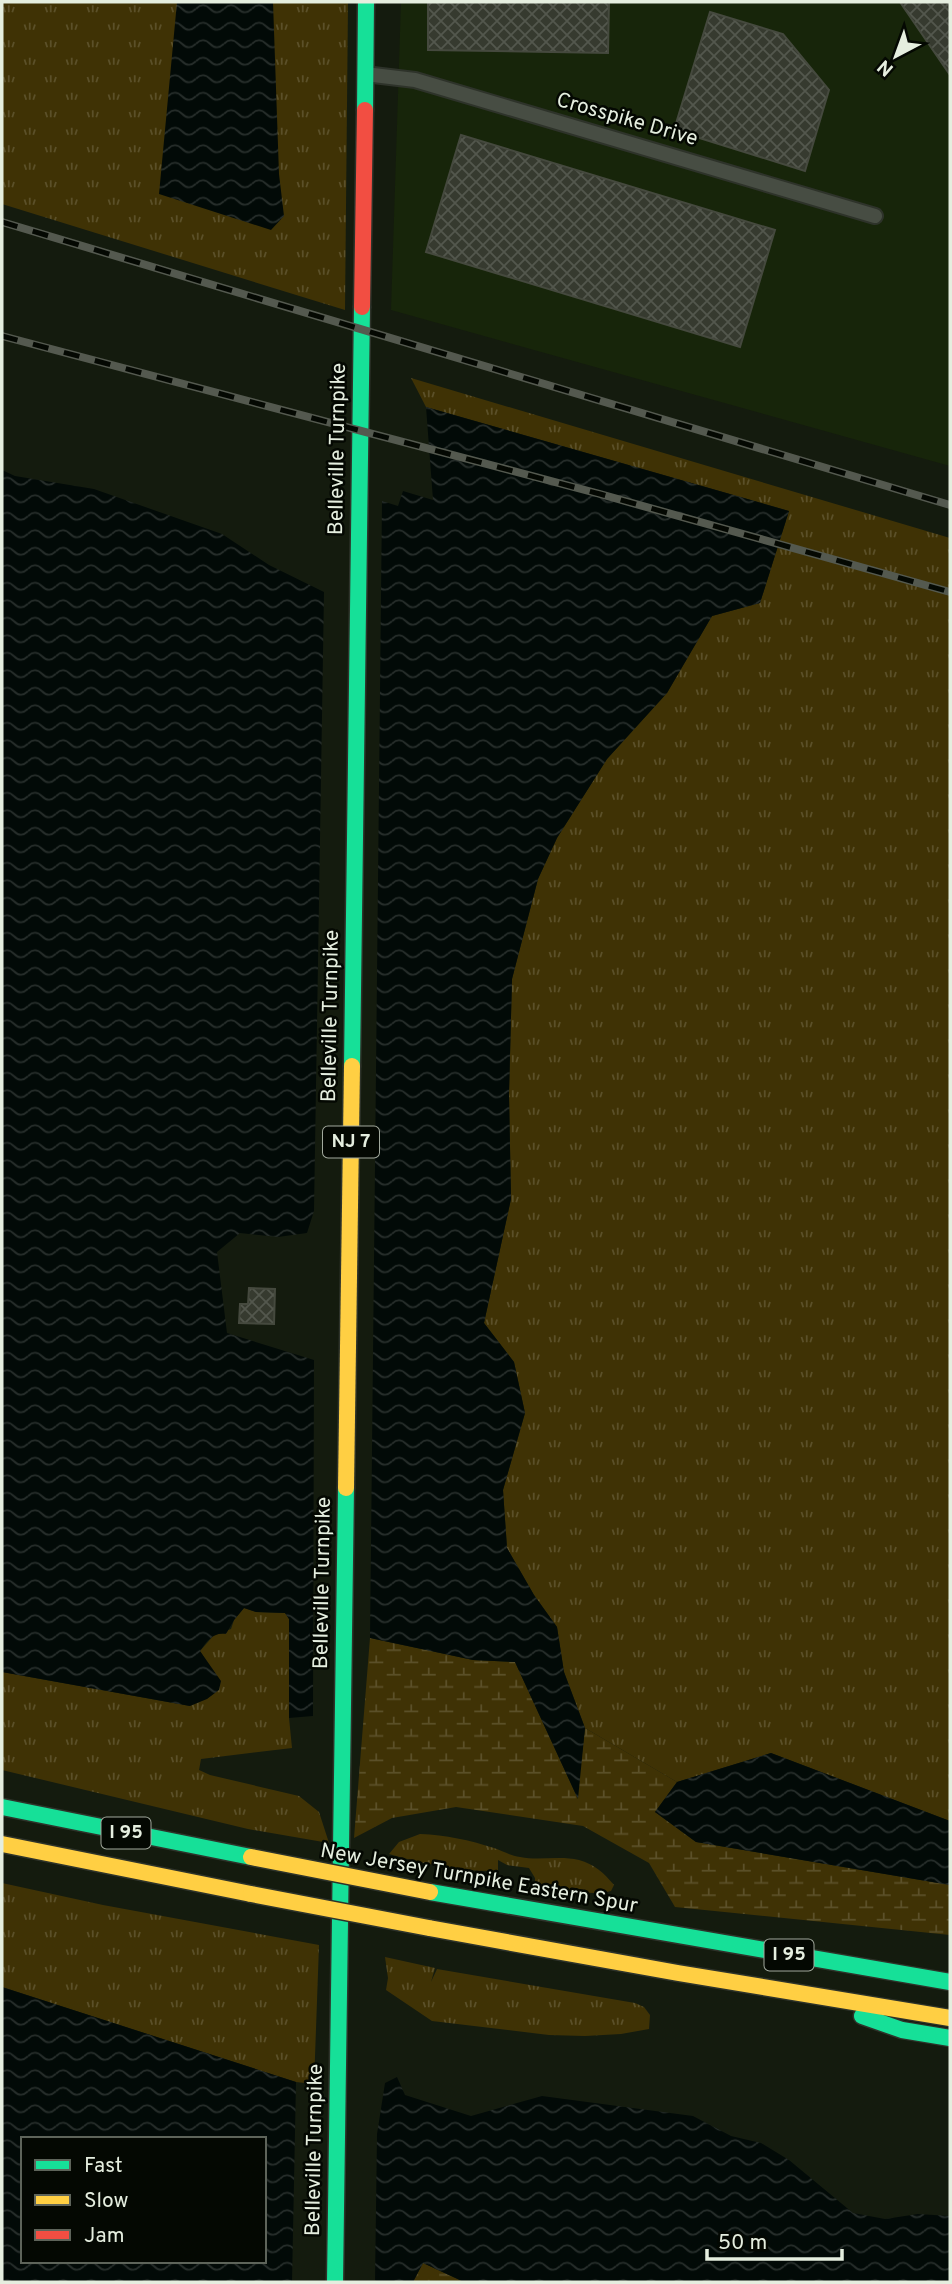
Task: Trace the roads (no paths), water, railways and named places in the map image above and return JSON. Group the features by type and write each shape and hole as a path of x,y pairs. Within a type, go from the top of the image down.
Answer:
{"main road":[{"name":"Belleville Turnpike","path":"335,2282 366,2"},
{"name":"New Jersey Turnpike Eastern Spur","path":"2,1807 430,1892 950,1982"},
{"name":"I 95","path":"2,1843 429,1928 950,2018"},
{"path":"787,1991 902,2030 950,2038"}],"street":[{"name":"Crosspike Drive","path":"365,74 415,80 875,216"}],"water":[{"path":"177,2 273,2 279,174 284,216 271,230 159,194"},
{"path":"426,407 789,511 760,603 712,616 667,693 607,759 557,838 538,879 512,979 509,1094 511,1199 484,1323 514,1362 525,1413 503,1490 507,1548 534,1595 557,1627 564,1672 585,1728 578,1799 515,1662 473,1660 370,1638 382,501 398,506 403,491 433,500"},
{"path":"2,470 15,476 94,489 222,534 269,565 324,592 314,1211 307,1233 278,1237 240,1233 217,1252 227,1333 314,1360 313,1716 289,1718 289,1619 285,1613 256,1612 244,1608 226,1634 217,1634 208,1641 200,1651 221,1681 219,1690 190,1706 2,1672"},
{"path":"771,1753 950,1821 950,1885 696,1842 655,1812 677,1782"},
{"path":"2,1987 296,2082 292,2282 2,2282"},
{"path":"397,2077 405,2095 471,2116 542,2096 693,2116 731,2136 761,2143 789,2160 853,2213 885,2219 918,2214 950,2216 950,2282 464,2282 423,2263 413,2282 375,2282 377,2134 385,2083"}],"railway":[{"path":"2,222 950,505"},
{"path":"2,336 600,494 950,592"}]}
